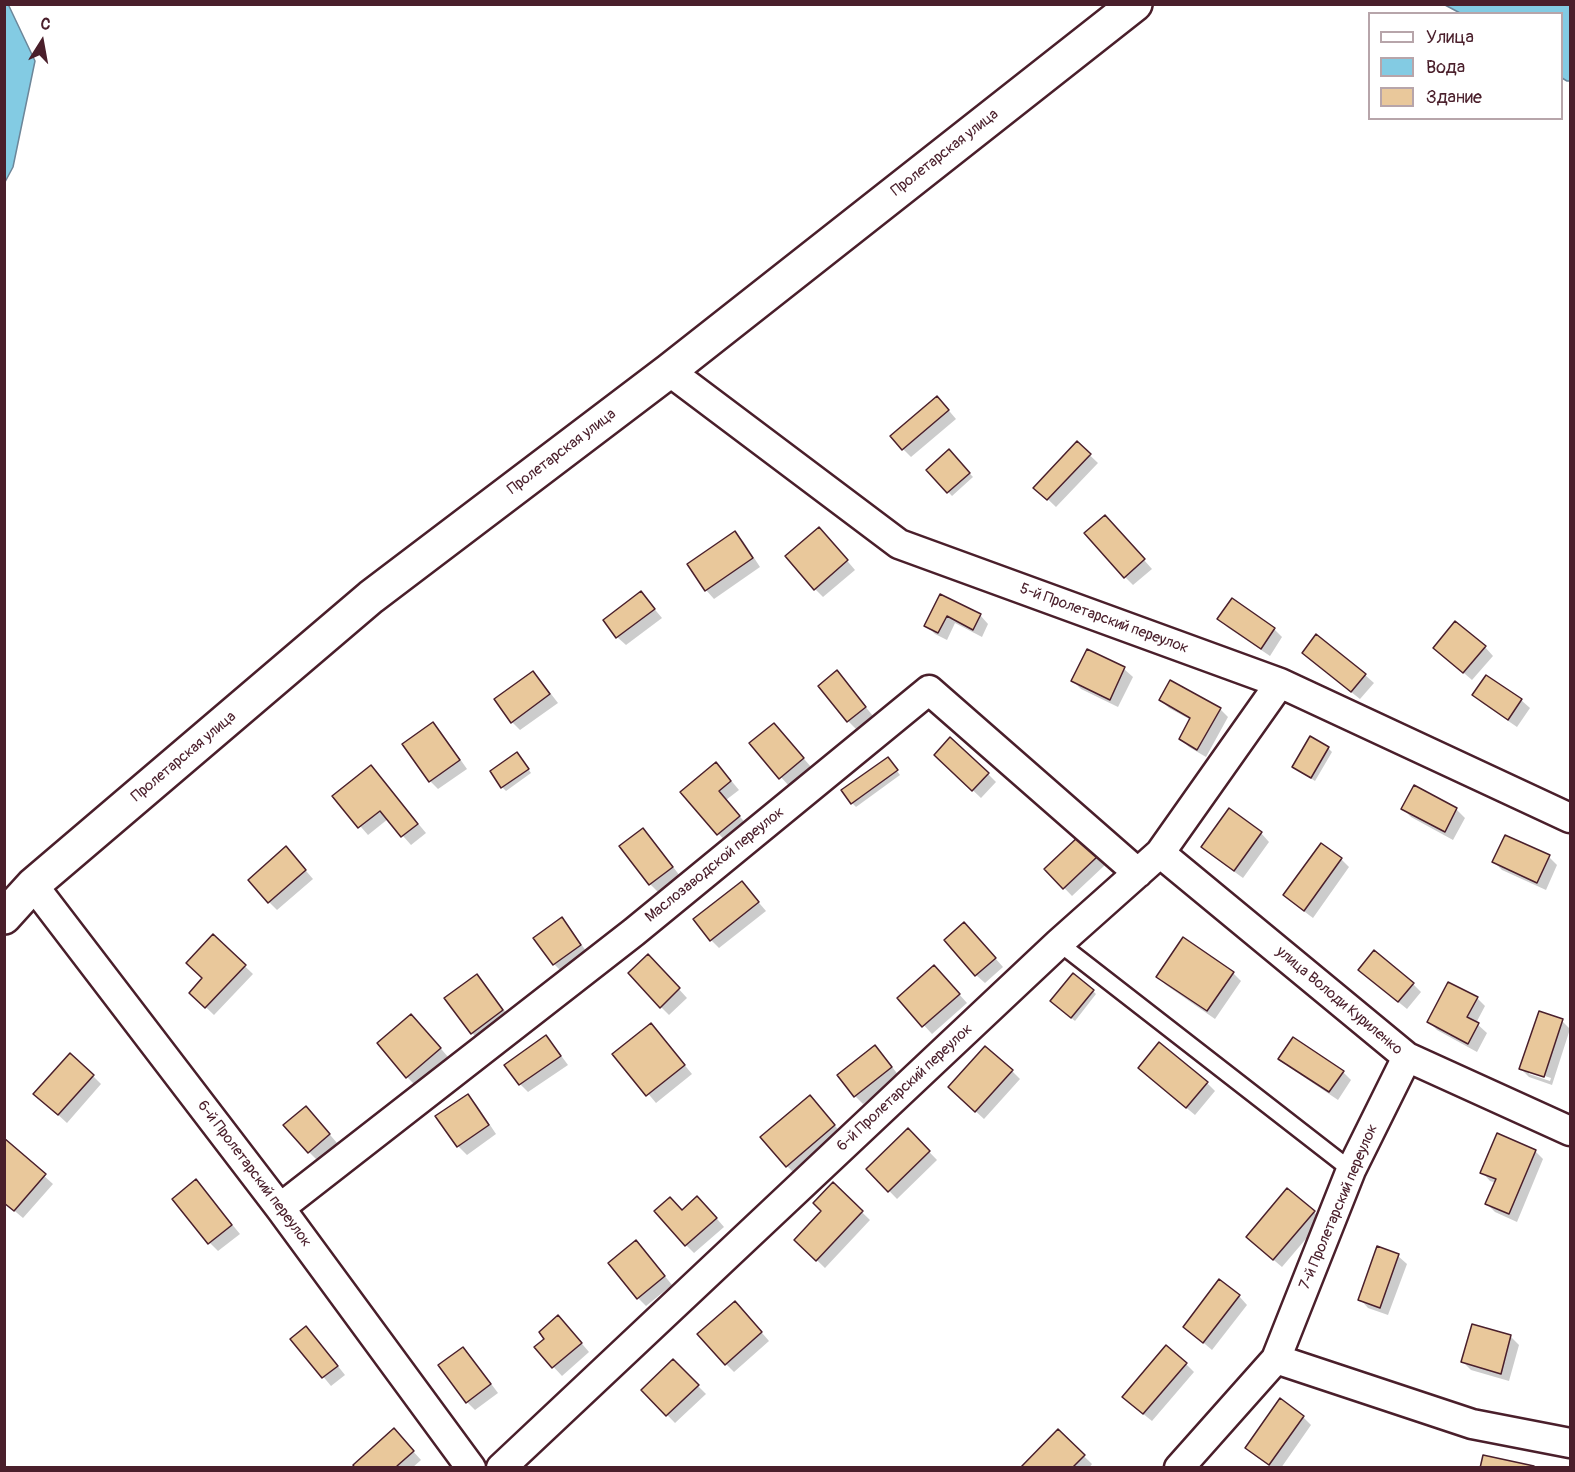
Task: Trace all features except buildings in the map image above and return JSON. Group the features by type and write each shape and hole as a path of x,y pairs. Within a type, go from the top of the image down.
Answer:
{"main road":[{"name":"Пролетарская улица","path":"4,917 33,885 371,597 669,371 1135,4"}],"street":[{"name":"5-й Пролетарский переулок","path":"669,371 899,544 1280,683 1570,818"},
{"name":"6-й Пролетарский переулок","path":"501,1467 1059,943 1160,853 1280,683"},
{"name":"Маслозаводской переулок","path":"280,1208 634,932 929,690 1138,873"},
{"name":"улица Володи Куриленко","path":"1160,853 1407,1057 1570,1131"},
{"name":"6-й Пролетарский переулок","path":"33,885 280,1208 471,1467"},
{"name":"7-й Пролетарский переулок","path":"1179,1467 1276,1359 1351,1170 1407,1057"},
{"path":"1276,1359 1472,1424 1570,1443"}],"lane":[{"path":"1059,943 1351,1170"}],"water":[{"path":"8,4 35,61 13,167 5,182 4,5"},
{"path":"1445,5 1570,5 1570,81 1563,79 1563,12 1458,12"}]}
